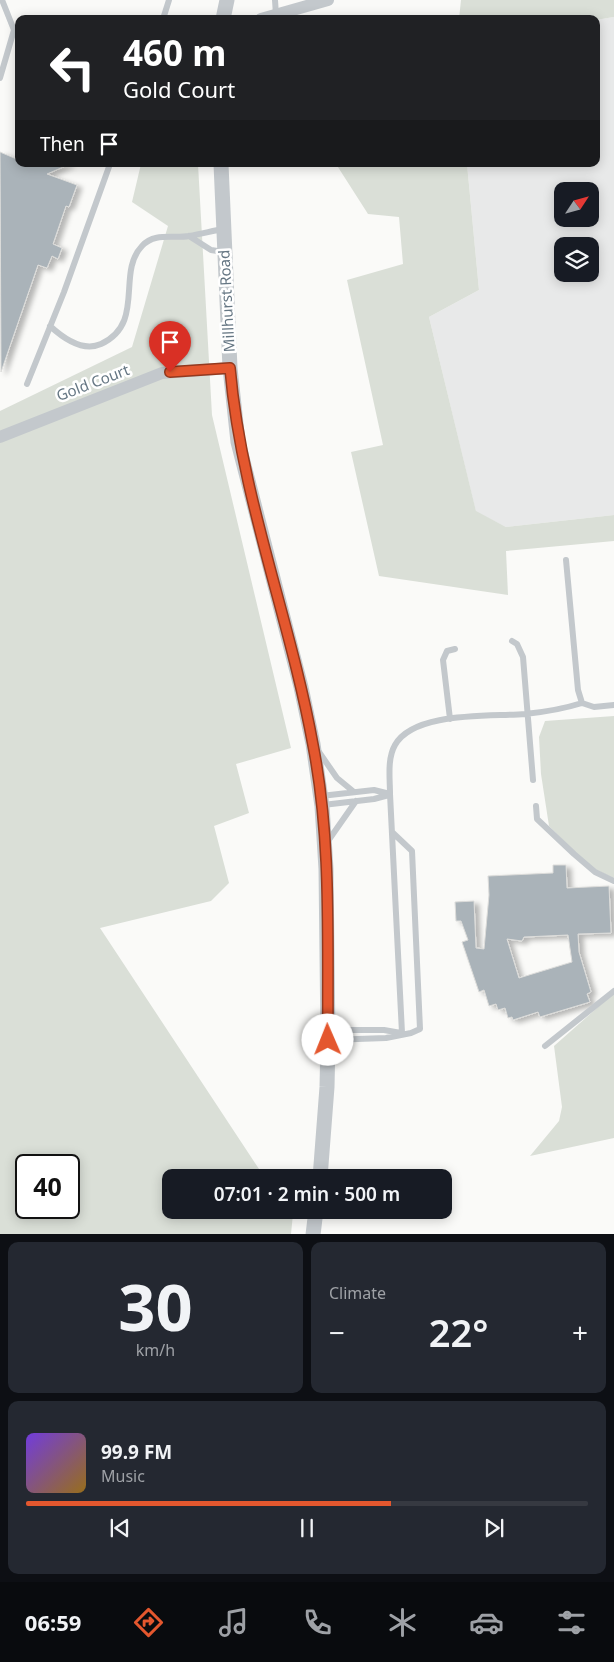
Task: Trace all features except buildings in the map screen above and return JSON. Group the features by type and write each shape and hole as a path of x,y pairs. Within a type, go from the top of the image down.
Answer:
{"street":[{"path":"224,15 227,0"},
{"path":"276,15 328,0"},
{"name":"Millhurst Road","path":"221,167 230,368 238,442 313,744 321,801 325,847 328,1035 321,1169"},
{"name":"Gold Court","path":"0,437 162,373 230,368"},
{"path":"314,1234 315,1219"}],"lane":[{"path":"0,78 14,30 2,0"},
{"path":"163,15 169,0"},
{"path":"274,0 276,15"},
{"path":"27,384 109,167"},
{"path":"50,326 77,344 94,347 111,339 123,326 134,257 142,246 161,236 188,236 223,229"},
{"path":"188,236 211,250 224,252"},
{"path":"566,560 578,690 582,703"},
{"path":"512,641 517,644 523,656 532,780"},
{"path":"450,719 442,660 447,651 455,649"},
{"path":"402,1033 390,794 390,763 394,746 404,733 419,725 450,719 560,710 582,703 594,706 614,704"},
{"path":"313,744 337,778 354,792"},
{"path":"321,801 354,792 374,790 390,794"},
{"path":"321,801 356,801 374,799 390,794"},
{"path":"325,847 341,820 356,801"},
{"path":"536,806 537,819 595,872 614,881"},
{"path":"328,1035 386,1038 402,1033 411,1033 420,1029 412,851 392,832"},
{"path":"545,1046 614,991"}],"shaded area":[{"path":"461,0 614,0 614,17 600,19 600,15 459,15"},
{"path":"614,17 614,515 506,527 476,512 429,317 479,290 467,167 600,167 600,19"},
{"path":"140,167 198,167 212,415 291,748 236,764 249,813 214,826 229,883 211,901 100,928 259,1169 162,1169 162,1219 292,1219 291,1234 0,1234 0,411 132,347 168,226 132,202"},
{"path":"338,167 467,167 479,290 429,317 476,511 506,527 614,515 614,541 506,551 508,595 379,576 351,452 383,445 347,280 403,264 399,217 368,214"},
{"path":"614,716 614,878 590,867 549,826 541,774 539,737 545,721"},
{"path":"614,993 614,1138 530,1156 559,1121 562,1107 554,1046"}],"route":[{"path":"170,372 230,368 238,442 301,687 316,763 322,806 326,870 328,1040"}]}
